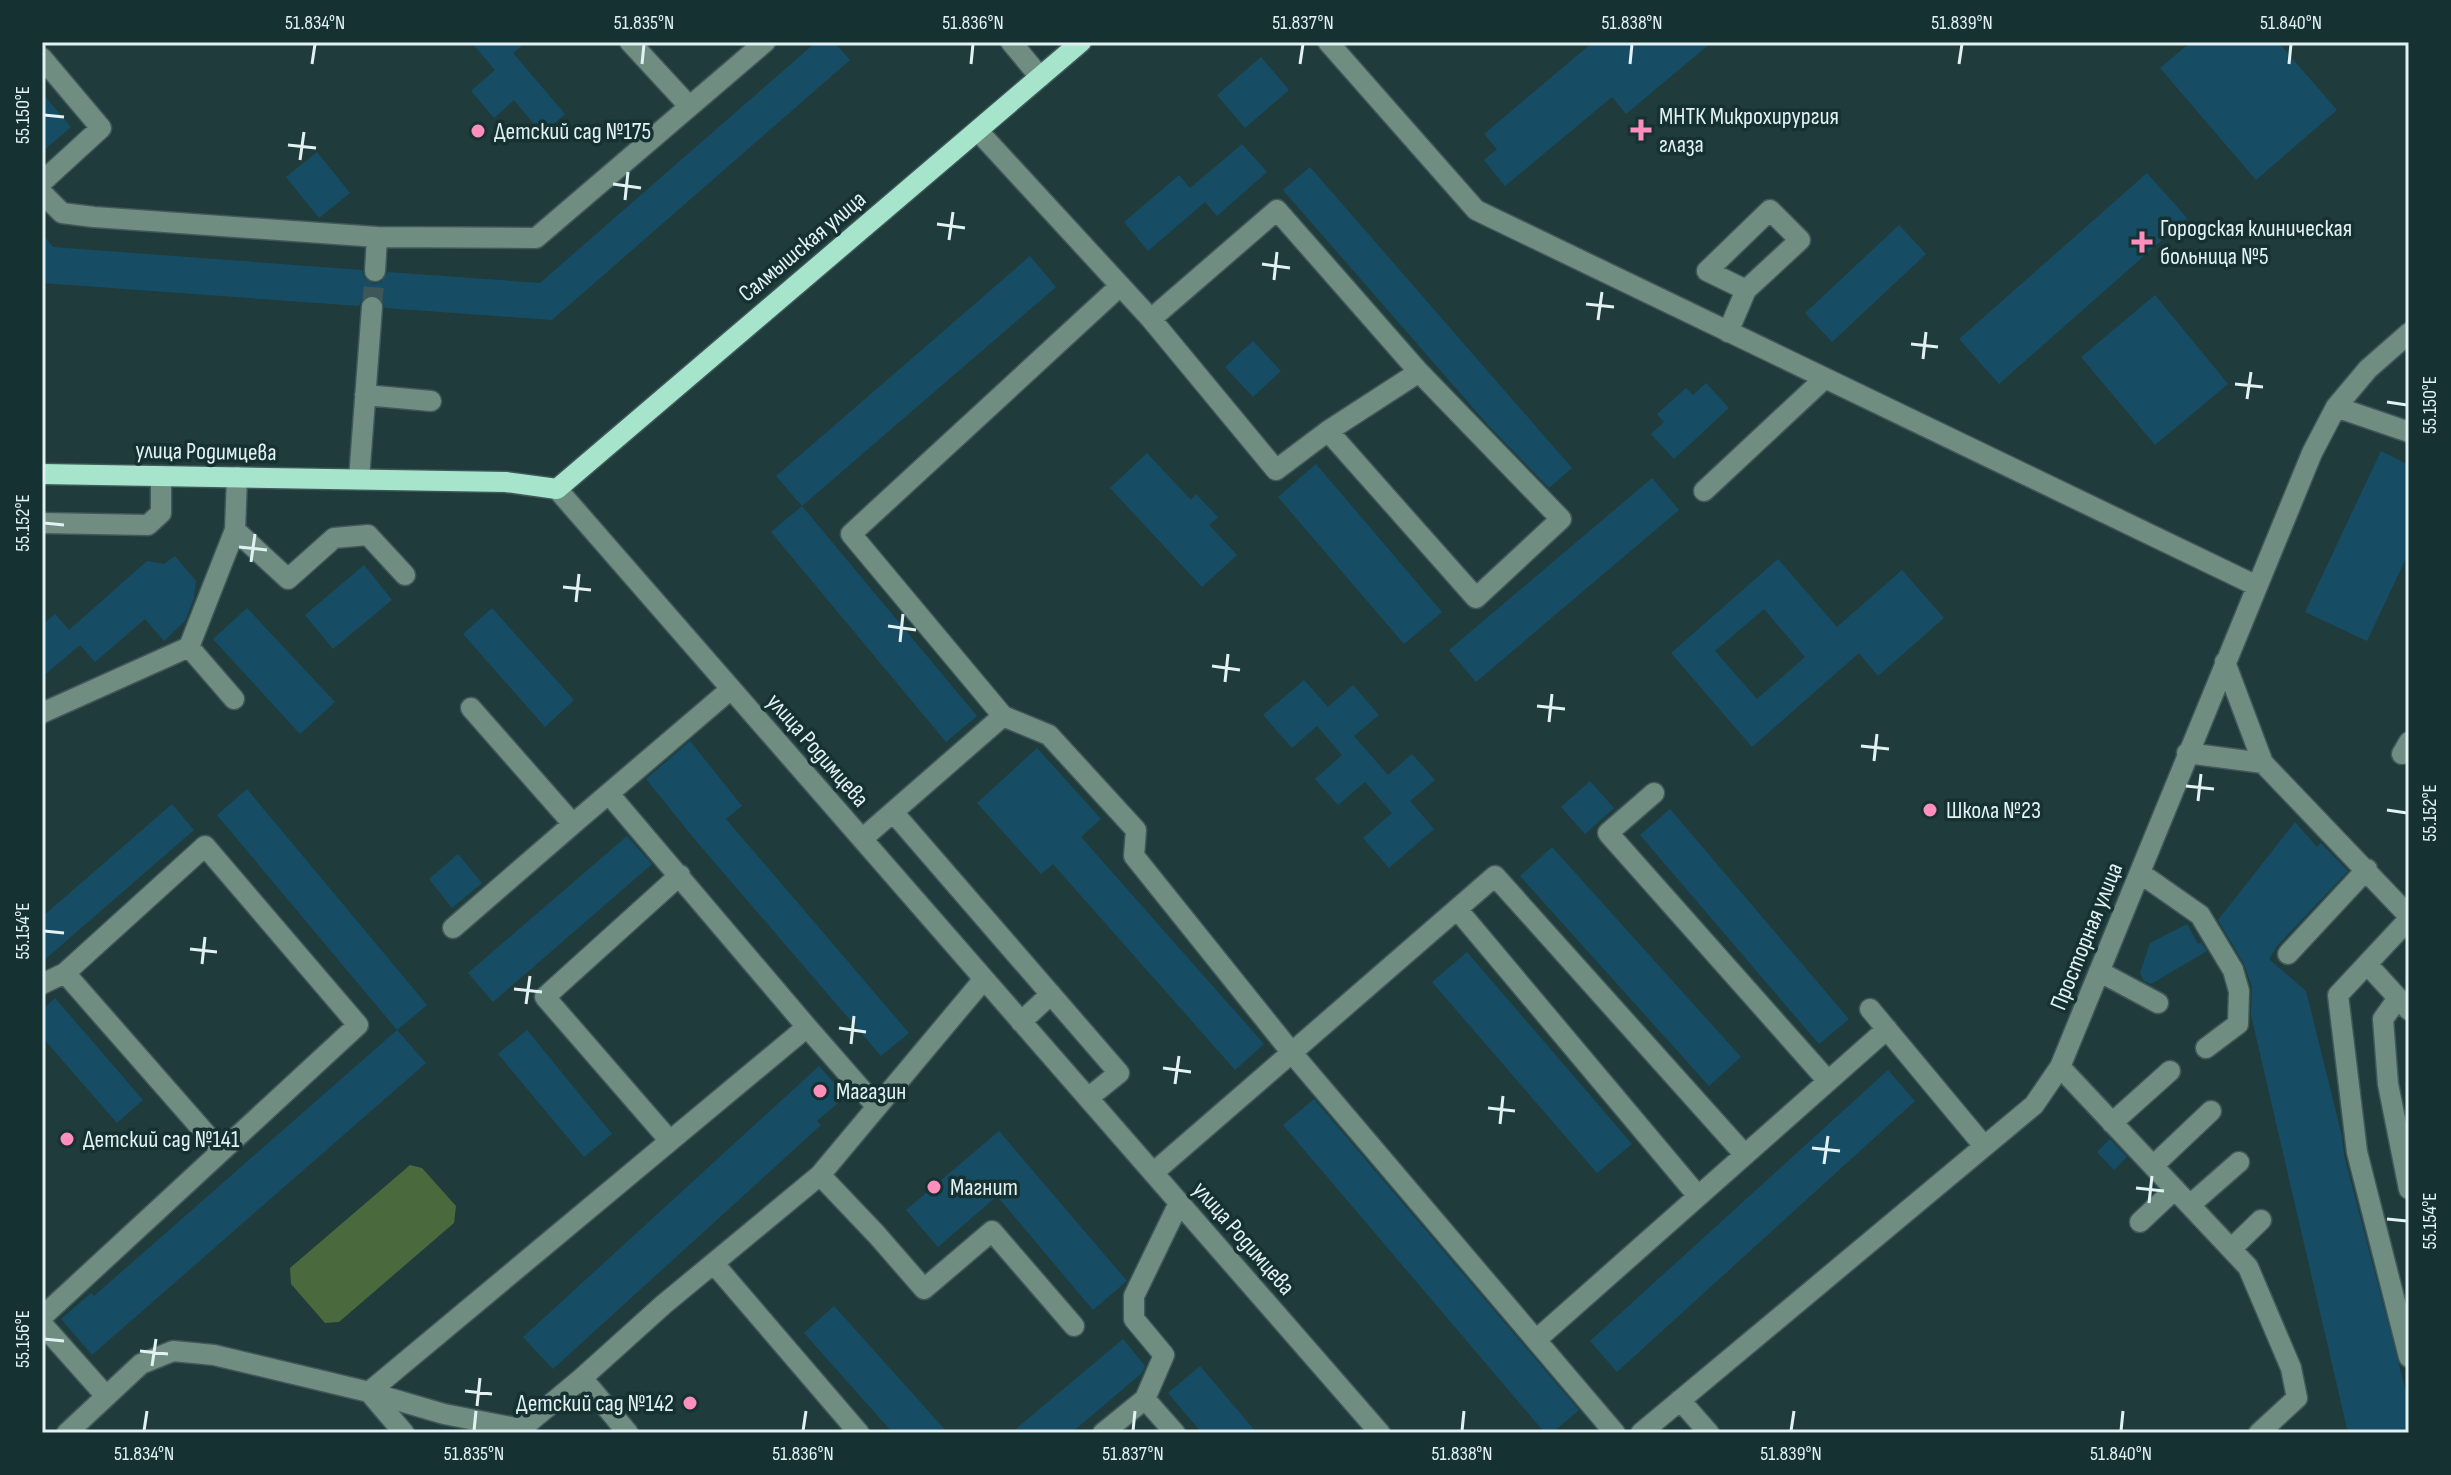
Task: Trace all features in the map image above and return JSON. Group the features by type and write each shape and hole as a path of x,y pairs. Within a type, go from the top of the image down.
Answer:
{"main road":[{"name":"Салмышская улица","path":"557,489 1081,42"},
{"name":"улица Родимцева","path":"42,474 506,482 557,489"}],"street":[{"path":"630,42 689,106"},
{"path":"42,193 62,213 94,217 377,237 536,238 765,42"},
{"path":"1011,42 1040,77"},
{"path":"1328,42 1476,210 2257,586"},
{"path":"42,58 101,128 42,182"},
{"path":"978,131 1151,319 1276,470 1328,431 1419,372"},
{"path":"1151,319 1277,210 1419,372 1561,519 1476,598 1328,431"},
{"path":"375,271 377,237"},
{"path":"1120,286 851,534 1003,716 1049,735 1136,830 1134,856 1292,1053 1615,1433"},
{"path":"1728,332 1746,290"},
{"path":"359,479 372,307"},
{"name":"Просторная улица","path":"1641,1433 2034,1105 2060,1067 2312,453 2336,407 2368,369 2409,333"},
{"path":"1704,491 1825,378"},
{"path":"365,395 431,401"},
{"path":"2336,407 2409,432"},
{"path":"42,523 148,525 161,513 161,476"},
{"path":"42,713 189,647 235,530 237,477"},
{"name":"улица Родимцева","path":"557,489 1380,1433"},
{"path":"235,530 288,579 334,538 368,535 405,575"},
{"path":"189,647 234,699"},
{"path":"2225,662 2263,763 2367,869 2409,917 2338,995 2357,1152 2409,1357"},
{"path":"453,928 731,689"},
{"path":"471,708 573,824"},
{"path":"862,839 1003,716"},
{"path":"2187,753 2263,763"},
{"path":"1654,793 1608,833 1828,1081"},
{"path":"609,794 877,1107"},
{"path":"893,812 1119,1073 1088,1098"},
{"path":"42,984 65,973 205,846 358,1025 42,1317"},
{"path":"2288,954 2367,869"},
{"path":"2140,873 2200,915 2233,970 2239,991 2238,1024 2206,1048"},
{"path":"670,1141 545,997 680,875"},
{"path":"1153,1173 1495,876 1745,1155"},
{"path":"1457,909 1698,1196"},
{"path":"2367,964 2403,1004 2383,1019 2388,1084 2408,1182"},
{"path":"2100,972 2158,1003"},
{"path":"65,973 221,1151"},
{"path":"67,1433 141,1364 173,1351 214,1355 518,1431 820,1175 984,979"},
{"path":"1021,1022 1051,994"},
{"path":"1870,1009 1984,1146"},
{"path":"369,1392 807,1027"},
{"path":"1536,1340 1887,1029"},
{"path":"2060,1067 2248,1267 2291,1368 2297,1398 2259,1433"},
{"path":"2112,1123 2170,1071"},
{"path":"2388,1084 2409,1099"},
{"path":"2153,1166 2211,1111"},
{"path":"2190,1205 2239,1162"},
{"path":"820,1175 924,1289 992,1231 1074,1326"},
{"path":"2140,1222 2175,1189"},
{"path":"1103,1433 1145,1399 1164,1355 1134,1319 1134,1296 1179,1203"},
{"path":"2231,1249 2261,1220"},
{"path":"715,1265 859,1433"},
{"path":"42,1324 106,1396"},
{"path":"582,1378 628,1433"},
{"path":"369,1392 404,1433"},
{"path":"1145,1399 1175,1433"},
{"path":"1680,1400 1709,1433"}],"green space":[{"path":"410,1165 422,1168 456,1206 454,1223 339,1322 325,1323 291,1284 290,1268"}],"building":[{"path":"471,42 526,42 513,53 565,114 542,134 514,100 494,118 471,91 495,70"},
{"path":"816,42 834,42 850,60 552,320 385,308 380,297 372,294 362,299 359,306 42,283 42,234 53,247 362,270 364,277 373,284 381,282 388,272 540,283"},
{"path":"1593,42 1712,42 1626,114 1612,97 1505,186 1484,160 1497,149 1484,134"},
{"path":"2191,42 2278,42 2337,110 2256,180 2160,68"},
{"path":"1261,57 1289,90 1245,128 1217,95"},
{"path":"42,93 71,127 42,152"},
{"path":"1242,144 1267,172 1217,216 1205,202 1148,251 1124,222 1179,175 1190,188"},
{"path":"317,152 350,193 319,218 286,177"},
{"path":"1310,167 1572,468 1549,488 1488,425 1283,190"},
{"path":"2147,173 2187,218 1999,384 1959,339"},
{"path":"1899,225 1926,254 1832,342 1805,313"},
{"path":"1030,256 1056,287 802,506 776,476"},
{"path":"2155,295 2228,384 2155,445 2081,357"},
{"path":"1253,341 1281,371 1253,397 1225,367"},
{"path":"1706,383 1729,408 1674,459 1651,434 1664,422 1657,414 1686,388 1693,395"},
{"path":"2381,451 2409,465 2409,552 2367,641 2305,612"},
{"path":"1147,453 1191,500 1196,494 1218,517 1209,525 1237,555 1202,587 1110,488"},
{"path":"1316,464 1442,612 1404,644 1278,497"},
{"path":"1652,478 1679,510 1476,682 1449,650"},
{"path":"802,506 977,716 946,742 771,532"},
{"path":"175,556 196,581 194,598 185,621 164,641 145,619 95,662 80,645 42,677 42,625 55,614 69,630 147,561 164,564"},
{"path":"1778,559 1837,627 1902,570 1944,618 1878,676 1859,653 1752,747 1671,653","holes":["1764,609 1805,657 1757,699 1715,651"]},
{"path":"364,565 392,600 333,649 305,615"},
{"path":"247,608 335,702 300,734 213,639"},
{"path":"492,608 574,700 545,727 463,634"},
{"path":"1304,680 1328,707 1353,685 1379,715 1354,736 1388,775 1412,754 1435,780 1410,801 1434,829 1389,868 1363,838 1392,813 1365,782 1338,805 1315,779 1342,755 1317,726 1292,748 1263,715"},
{"path":"690,741 742,806 726,819 909,1033 881,1056 646,779"},
{"path":"1037,748 1101,819 1081,837 1264,1044 1235,1070 1053,864 1041,874 977,803"},
{"path":"1590,781 1614,808 1585,834 1561,807"},
{"path":"247,789 427,1005 397,1030 217,815"},
{"path":"172,804 194,830 42,962 42,917"},
{"path":"1670,809 1849,1019 1819,1044 1640,835"},
{"path":"2295,822 2317,847 2321,843 2348,871 2278,945 2269,959 2306,991 2344,1155 2409,1403 2409,1433 2348,1433 2251,1015 2252,987 2244,964 2218,920"},
{"path":"627,836 652,864 493,1002 468,973"},
{"path":"1552,847 1741,1057 1709,1086 1520,876"},
{"path":"458,854 482,883 452,908 429,879"},
{"path":"2187,924 2198,944 2201,942 2207,951 2151,984 2144,981 2140,973 2150,943"},
{"path":"1467,952 1632,1144 1597,1173 1432,982"},
{"path":"55,998 143,1100 117,1123 42,1037 42,1010"},
{"path":"397,1030 426,1063 92,1355 61,1319 91,1293 94,1296"},
{"path":"527,1030 612,1134 584,1157 498,1054"},
{"path":"819,1066 846,1096 817,1121 821,1125 553,1369 523,1337"},
{"path":"1888,1070 1915,1101 1617,1372 1590,1341"},
{"path":"1314,1099 1579,1410 1552,1433 1545,1433 1283,1125"},
{"path":"999,1131 1127,1281 1093,1310 997,1196 938,1247 906,1210"},
{"path":"2110,1139 2127,1157 2114,1170 2097,1152"},
{"path":"834,1306 948,1433 893,1433 804,1333"},
{"path":"1123,1339 1145,1366 1142,1373 1071,1433 1011,1433"},
{"path":"1200,1366 1257,1433 1202,1433 1168,1393"}],"tunnel":[{"path":"372,307 375,271"}],"place":[{"name":"МНТК Микрохирургия глаза","path":"1641,130"},
{"name":"Детский сад №175","path":"478,131"},
{"name":"Городская клиническая больница №5","path":"2142,242"},
{"name":"Школа №23","path":"1930,810"},
{"name":"Магазин","path":"820,1091"},
{"name":"Детский сад №141","path":"67,1139"},
{"name":"Магнит","path":"934,1187"},
{"name":"Детский сад №142","path":"690,1403"}]}
